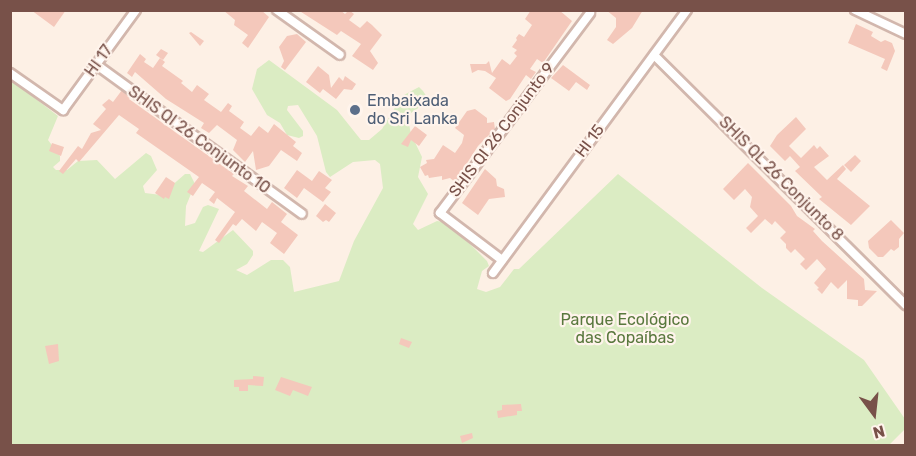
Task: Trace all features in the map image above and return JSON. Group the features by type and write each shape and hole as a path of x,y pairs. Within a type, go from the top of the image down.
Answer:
{"street":[{"name":"HI 17","path":"10,73 61,110 97,65 136,10"},
{"path":"277,10 340,55"},
{"name":"HI 15","path":"493,273 687,10"},
{"path":"855,10 906,34"},
{"name":"SHIS QI 26 Conjunto 9","path":"502,260 440,213 590,13"},
{"name":"SHIS QL 26 Conjunto 8","path":"654,55 906,305"},
{"name":"SHIS QI 26 Conjunto 10","path":"97,65 302,214"}],"green space":[{"name":"Parque Ecológico das Copaíbas","path":"269,60 337,110 361,140 369,140 382,129 402,96 419,87 423,91 427,102 411,113 408,119 411,134 422,157 418,177 428,194 413,224 418,230 437,221 443,222 456,230 487,261 489,266 482,271 477,289 486,292 500,287 514,269 519,269 618,174 762,288 864,360 905,419 905,429 890,444 879,446 11,445 10,79 58,116 48,140 60,156 60,161 53,167 56,170 67,170 78,161 97,160 115,179 146,153 151,156 157,170 143,186 145,193 161,195 185,174 190,174 195,184 186,206 185,226 195,223 203,207 208,205 219,209 199,251 203,252 233,230 253,251 247,264 236,270 247,275 271,260 283,260 290,267 294,292 339,281 354,241 383,188 380,164 375,160 353,162 330,177 326,172 317,136 298,105 288,106 287,110 303,131 303,136 299,138 287,135 280,123 267,115 252,89 257,69"}],"building":[{"path":"31,10 66,10 54,27"},
{"path":"223,10 261,10 269,17 248,48 242,43 248,35 234,25 235,20"},
{"path":"298,10 340,10 345,14 349,10 354,14 349,20 360,28 367,21 372,25 382,35 370,51 378,63 373,70 352,56 361,44 341,31 337,35"},
{"path":"531,10 559,10 572,21 543,63 537,59 530,69 536,72 531,79 526,75 510,99 506,101 489,88 496,78 485,71 478,70 472,73 470,64 486,64 489,61 492,73 502,59 510,65 517,56 514,53 517,50 512,47 516,38 519,34 524,37 532,25 525,19"},
{"path":"606,10 643,10 632,28 613,44 607,40 616,27 616,18"},
{"path":"856,24 873,32 871,36 881,42 885,40 892,43 895,51 887,71 881,68 885,59 848,43"},
{"path":"191,32 204,41 200,46 189,33"},
{"path":"297,34 306,42 285,70 281,67 284,61 279,47 287,36"},
{"path":"161,49 168,53 163,60 156,55"},
{"path":"140,54 146,59 144,62 153,68 160,58 165,62 162,66 183,81 181,83 192,92 197,85 209,94 204,100 221,112 228,103 232,106 229,111 244,122 240,128 251,136 259,126 268,133 274,124 296,142 293,146 302,153 297,161 281,150 269,166 256,170 253,151 245,162 233,150 237,140 217,125 209,133 201,128 204,123 166,99 135,72 132,77 127,73"},
{"path":"563,65 590,85 587,90 576,82 569,91 551,78"},
{"path":"318,66 329,75 331,88 339,77 343,81 345,76 356,84 352,90 344,89 336,99 323,89 320,93 306,82"},
{"path":"122,90 131,97 129,99 234,174 232,176 248,186 244,191 267,209 272,202 287,214 281,222 298,235 284,254 270,243 277,233 262,222 256,231 242,219 236,226 233,224 219,243 215,240 235,212 217,198 214,204 209,200 215,192 202,183 193,196 187,192 199,177 136,133 139,129 119,115 79,162 76,159 63,174 59,171 78,146 82,149 91,133 101,130 93,124 106,109 102,105 109,99 113,102"},
{"path":"475,109 487,118 487,123 494,122 495,129 478,146 455,182 450,178 442,180 442,176 429,178 428,175 425,176 420,167 427,163 426,160 434,159 443,145 455,153 464,135 455,128 467,111"},
{"path":"796,117 806,129 789,146 801,158 814,145 817,149 820,146 829,156 814,167 827,180 843,165 846,169 837,179 870,206 851,225 819,199 822,197 795,171 800,167 790,156 785,161 770,146 777,135"},
{"path":"415,126 427,135 419,146 411,140 408,147 401,144"},
{"path":"52,143 64,147 61,156 49,151"},
{"path":"855,155 861,161 851,172 844,165"},
{"path":"748,163 791,206 797,216 815,229 813,231 822,241 864,279 865,290 877,291 862,306 858,306 858,300 847,299 847,280 838,289 831,282 822,294 814,283 826,269 817,259 806,270 800,264 805,259 795,249 791,253 786,248 786,244 780,238 786,232 775,221 772,225 765,219 751,233 746,228 758,216 750,207 752,197 745,189 734,200 723,189"},
{"path":"485,169 496,179 497,186 504,189 505,197 489,199 478,215 462,203"},
{"path":"297,170 312,181 319,171 332,180 325,188 331,192 323,202 304,188 297,198 284,188"},
{"path":"166,177 175,183 169,199 165,197 164,199 155,193"},
{"path":"325,204 336,213 329,222 326,220 323,222 316,216"},
{"path":"891,220 904,233 899,239 899,247 894,251 891,249 883,257 878,257 869,248 868,241"},
{"path":"401,338 412,342 409,348 399,344"},
{"path":"58,344 59,361 49,364 45,346"},
{"path":"253,376 264,377 263,386 248,385 248,391 239,391 239,387 234,387 234,380 253,379"},
{"path":"281,377 312,387 308,396 293,390 290,396 275,390"},
{"path":"521,404 522,411 517,411 517,415 498,418 497,411 502,410 502,405"},
{"path":"472,433 473,438 462,443 460,436"}],"place":[{"name":"Embaixada do Sri Lanka","path":"355,110"}]}
